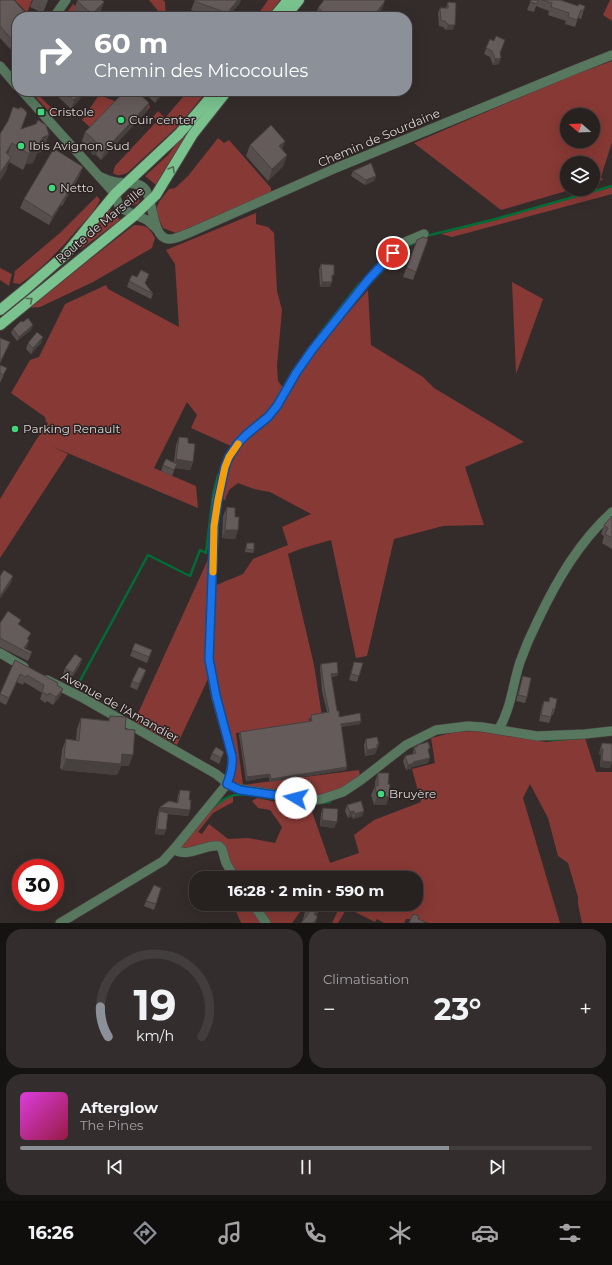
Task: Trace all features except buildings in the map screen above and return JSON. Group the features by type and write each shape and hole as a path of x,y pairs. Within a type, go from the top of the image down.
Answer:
{"main road":[{"path":"278,12 288,0"},
{"path":"289,12 299,0"},
{"name":"Route de Marseille","path":"0,310 54,266 84,233 115,194 180,134 212,96"},
{"name":"Route de Marseille","path":"0,325 135,215 150,201 165,181 194,134 223,96"}],"street":[{"path":"58,12 66,0"},
{"name":"Chemin de Sourdaine","path":"135,215 147,220 165,238 169,240 189,233 336,168 574,70 612,56"},
{"path":"0,66 12,76"},
{"path":"27,96 115,194 119,206 135,215"},
{"path":"100,177 113,182 127,182 144,187 150,201 153,217 158,230"},
{"path":"100,177 106,196 106,207"},
{"path":"60,923 163,861 227,784 233,763 232,756 216,696 209,659 214,526 225,467 229,457 238,443 268,417 277,406 296,373 312,350 368,280 405,242 424,234"},
{"path":"499,729 507,715 526,646 545,604 567,564 598,526 612,512"},
{"name":"Avenue de l'Amandier","path":"0,653 83,698 125,724 216,774 227,784 240,790 311,800 322,799 343,792 406,745 436,730 468,726 499,729 537,736 612,731"},
{"path":"174,849 180,852 188,853 214,845 219,846 222,849 226,863 231,871"},
{"path":"258,911 266,923"}],"shaded area":[{"path":"15,0 32,0 26,12"},
{"path":"149,0 163,0 165,2 166,12 159,12"},
{"path":"268,0 280,0 271,12 260,12"},
{"path":"610,0 612,0 612,21 603,15"},
{"path":"73,4 77,7 74,10 76,12 67,12"},
{"path":"612,61 612,142 601,177 603,180 600,181 600,156 560,156 560,193 501,210 414,143 526,95 540,87"},
{"path":"35,96 39,96 58,114 56,117 53,116"},
{"path":"98,96 115,101 121,96 125,96 92,129 82,120"},
{"path":"131,96 142,96 146,100 150,107 147,111"},
{"path":"184,96 203,96 177,127 127,173 118,175 113,173 115,166 157,121 153,117 158,111 165,118"},
{"path":"192,128 156,185 145,176 168,155 177,143"},
{"path":"218,138 224,143 229,140 271,188 271,194 176,233 163,228 158,216 158,204 169,189 175,188 188,176"},
{"path":"612,187 612,194 452,237 441,234 579,196 600,196 600,190"},
{"path":"130,191 136,191 140,195 140,201 136,205 130,205 126,201 126,195"},
{"path":"97,196 100,200 92,213 56,253 20,284 13,283 15,271 61,232"},
{"path":"109,208 120,220 81,249 78,246"},
{"path":"256,213 256,224 268,227 274,233 277,291 282,310 277,365 278,381 284,389 267,411 242,432 231,446 191,428 197,415 187,402 154,468 196,486 198,508 51,446 68,454 0,558 0,499 48,423 46,422 45,417 11,393 30,360 39,357 65,304 106,285 108,289 179,327 175,264 166,250"},
{"path":"134,225 145,226 151,231 155,238 152,248 93,282 40,307 28,308"},
{"path":"0,268 12,274 9,286 0,280"},
{"path":"512,282 543,299 516,374 516,373"},
{"path":"368,290 371,345 423,377 434,388 524,442 465,467 484,525 443,526 394,539 367,656 356,658 331,540 288,554 314,665 322,716 309,718 310,723 236,733 243,785 359,770 360,776 331,793 315,796 243,787 232,782 226,729 213,657 214,586 243,574 253,559 288,545 282,527 311,514 270,492 254,489 238,483 229,490 225,500 220,499 227,469 234,455 305,362"},
{"path":"210,555 207,651 208,679 177,745 134,722"},
{"path":"475,731 546,742 585,738 596,772 612,772 612,923 582,923 578,897 568,863 558,856 548,818 530,784 523,798 560,923 429,923 414,919 406,919 404,923 384,923 377,919 375,922 353,911 423,911 423,871 234,871 229,865 222,845 180,848 197,826 217,805 233,795 233,802 213,813 198,832 202,834 209,824 228,839 248,838 275,843 282,827 270,810 258,808 252,801 257,798 296,806 310,806 330,863 359,853 354,835 374,820 421,802 412,769 435,763 431,738 455,732"},
{"path":"236,911 254,911 263,923 241,923"},
{"path":"262,911 301,911 292,923 271,923"},
{"path":"338,911 345,911 338,923 332,923"}],"waterway":[{"path":"430,235 492,220 612,186"},
{"path":"379,274 406,247 414,243"},
{"path":"318,336 359,284"},
{"path":"75,690 148,555 190,576 200,550 206,553 213,495 218,475"},
{"path":"549,740 580,738"},
{"path":"215,806 228,797 241,794 252,795"},
{"path":"257,796 307,804"},
{"path":"312,804 330,802"}],"slow traffic":[{"path":"213,572 214,526 218,500 225,467 229,457 238,444"}],"place":[{"name":"Cristole","path":"41,112"},
{"name":"Cuir center","path":"121,120"},
{"name":"Ibis Avignon Sud","path":"21,146"},
{"name":"Netto","path":"52,188"},
{"name":"Parking Renault","path":"15,429"},
{"name":"Bruyère","path":"381,794"}],"route":[{"path":"296,798 240,790 227,784 233,763 232,756 216,696 209,659 214,526 218,500 225,467 229,457 238,443 268,417 277,406 296,373 312,350 368,280 393,253"}]}
